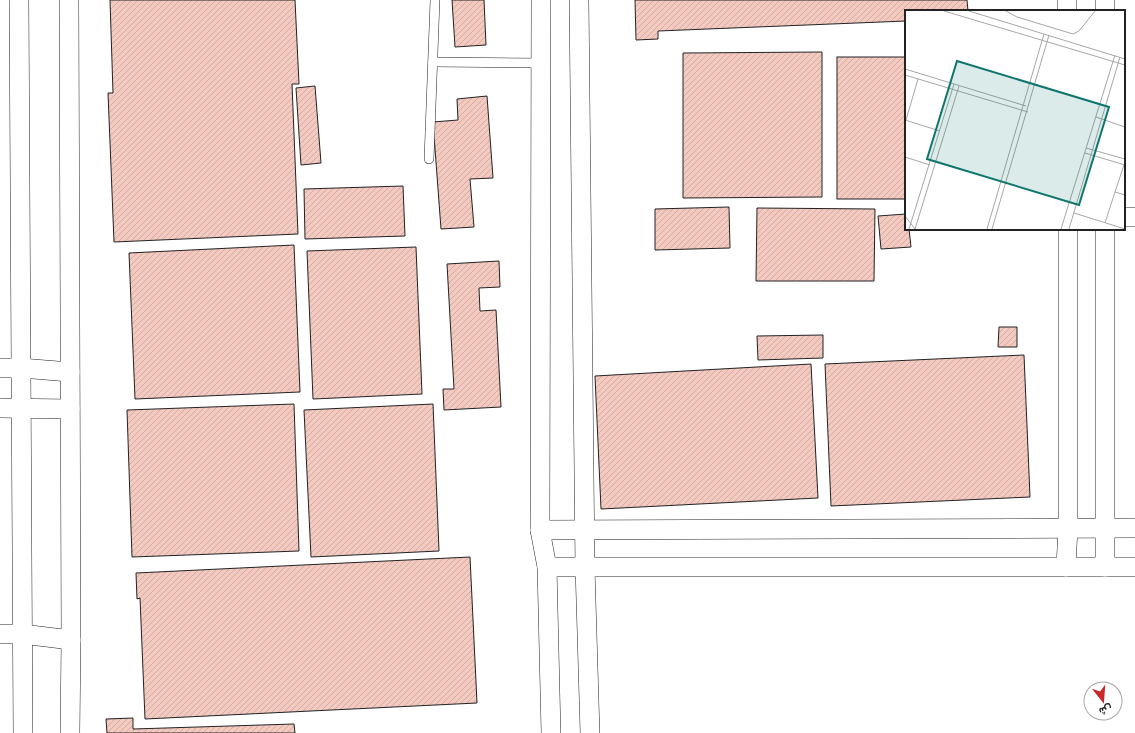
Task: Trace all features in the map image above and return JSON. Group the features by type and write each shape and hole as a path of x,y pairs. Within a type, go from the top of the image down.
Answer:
{"street":[{"path":"19,0 23,733"},
{"path":"69,0 70,733"},
{"path":"541,0 540,530 548,567 551,733"},
{"path":"579,0 586,530 585,567 590,733"},
{"path":"1066,567 1068,528 1068,230"},
{"path":"1105,230 1105,567"},
{"path":"0,368 70,372"},
{"path":"0,408 70,409"},
{"path":"540,530 1135,528"},
{"path":"548,567 1135,567"},
{"path":"0,634 22,634 71,640"}],"lane":[{"path":"429,159 435,0"},
{"path":"432,62 541,63"}],"building":[{"path":"110,0 295,0 299,84 292,84 298,234 114,242 108,93 113,93"},
{"path":"452,0 484,0 486,45 455,47"},
{"path":"635,0 967,0 968,10 905,10 905,21 658,31 658,39 636,40"},
{"path":"822,52 822,197 683,198 683,53"},
{"path":"837,57 905,57 905,199 837,199"},
{"path":"315,86 321,163 301,165 296,88"},
{"path":"487,96 493,178 470,179 474,227 441,229 433,122 458,120 457,99"},
{"path":"403,186 405,236 305,239 304,189"},
{"path":"729,207 730,248 655,250 655,209"},
{"path":"757,208 875,209 874,281 756,281"},
{"path":"905,214 905,230 909,230 911,247 881,249 878,216"},
{"path":"294,245 300,392 135,399 129,253"},
{"path":"416,247 422,394 313,399 307,251"},
{"path":"499,261 500,287 479,288 480,311 496,310 501,407 444,410 443,389 454,389 447,264"},
{"path":"999,327 1017,327 1017,347 998,347"},
{"path":"823,335 823,358 758,360 757,336"},
{"path":"1024,355 1030,497 831,506 825,364"},
{"path":"811,364 818,498 601,509 595,376"},
{"path":"294,404 299,551 132,557 127,410"},
{"path":"433,404 439,551 311,557 304,410"},
{"path":"470,557 477,703 145,719 140,598 137,599 136,573"},
{"path":"133,718 133,729 294,724 295,733 107,733 106,719"}]}
